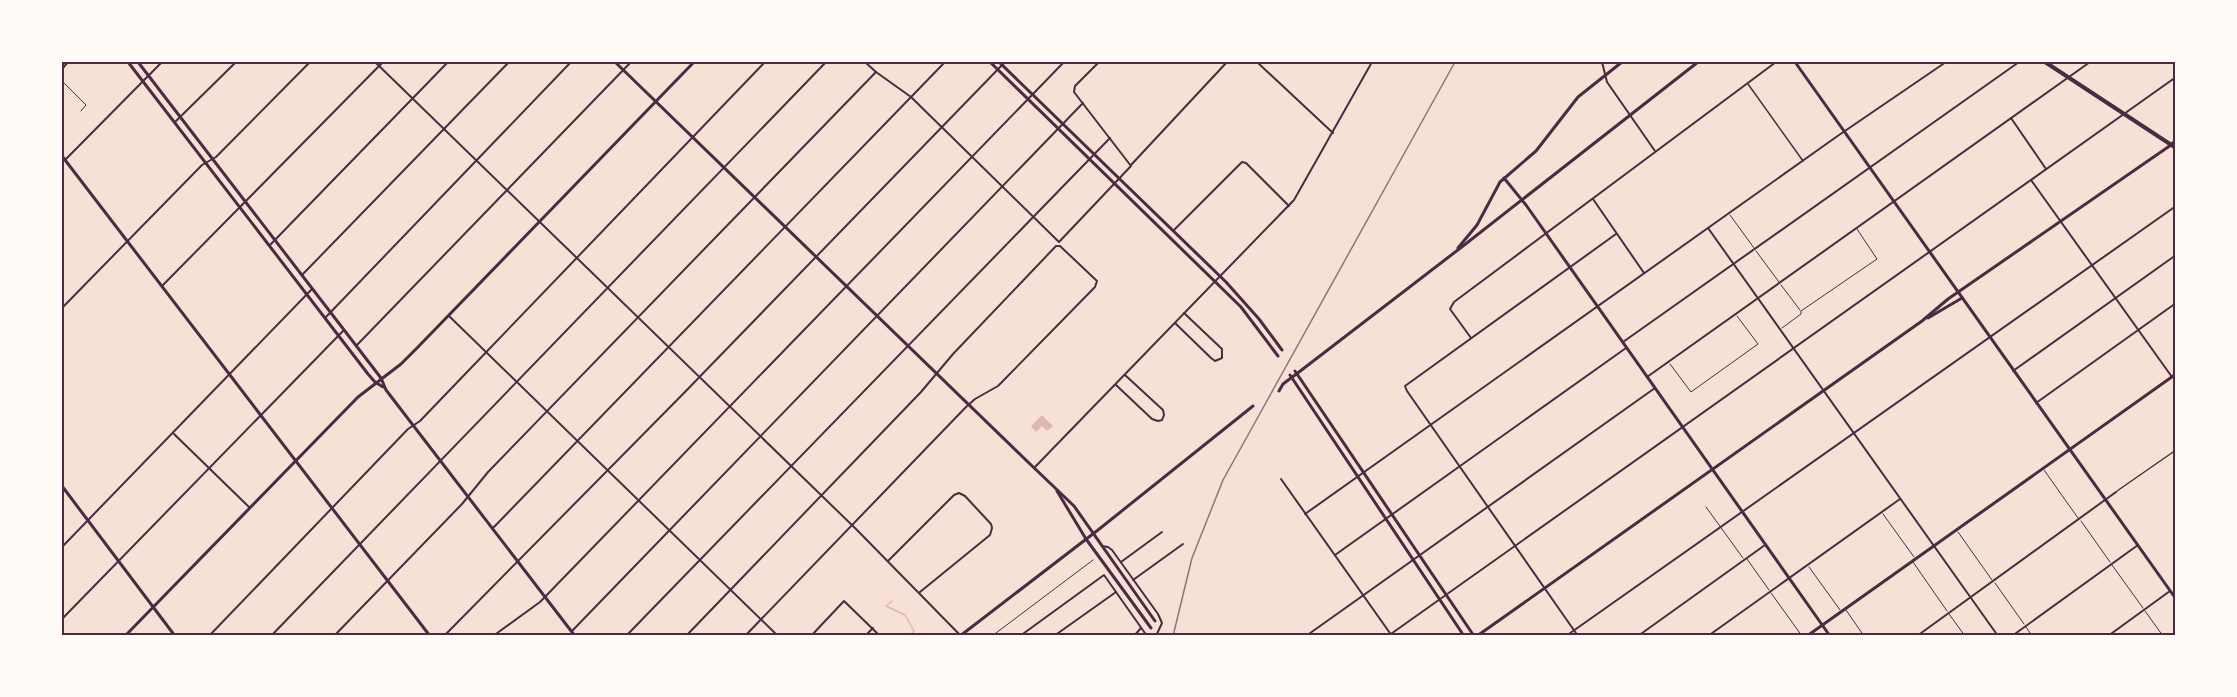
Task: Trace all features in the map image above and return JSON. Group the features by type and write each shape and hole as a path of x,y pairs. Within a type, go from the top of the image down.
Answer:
{"main road":[{"path":"128,62 375,382 383,387 414,425 576,636"},
{"path":"138,62 381,378 383,387"},
{"path":"615,62 1074,506 1155,621"},
{"path":"125,636 249,507 375,382 401,364 693,62"},
{"path":"990,62 1241,307 1278,357"},
{"path":"1002,62 1031,95 1220,276 1259,319 1282,350"},
{"path":"1454,252 1473,231 1494,191 1504,178 1536,151 1578,97 1622,62"},
{"path":"1278,391 1281,385 1296,372 1522,200 1698,62"},
{"path":"1795,62 2175,599"},
{"path":"2045,62 2175,148"},
{"path":"1296,372 1445,595 1475,636 1824,391 1922,321 1958,292 2062,222 2175,141"},
{"path":"62,156 430,636"},
{"path":"1504,178 1546,233 1830,636"},
{"path":"1922,321 1962,297"},
{"path":"1291,376 1464,636"},
{"path":"1807,636 2174,376"},
{"path":"961,635 1252,409"},
{"path":"62,486 175,636"},
{"path":"1056,489 1086,539 1151,628"}],"street":[{"path":"62,69 68,62"},
{"path":"65,160 162,62"},
{"path":"175,122 236,62"},
{"path":"62,308 310,62"},
{"path":"375,62 920,592 961,635"},
{"path":"162,286 383,62"},
{"path":"270,245 447,62"},
{"path":"302,275 509,62"},
{"path":"326,317 571,62"},
{"path":"356,345 631,62"},
{"path":"209,636 765,62"},
{"path":"272,636 826,62"},
{"path":"745,636 969,404 999,386 1097,283 910,97 865,62"},
{"path":"493,528 945,62"},
{"path":"444,636 699,377 1002,62"},
{"path":"493,636 545,597 1064,62"},
{"path":"1099,62 1074,89 1131,166"},
{"path":"686,636 938,373 953,354 1115,184 1227,62"},
{"path":"1257,62 1333,133"},
{"path":"1034,468 1299,194 1372,62"},
{"path":"1602,62 1604,75 1655,151"},
{"path":"1471,338 1450,309 1454,302 1776,62"},
{"path":"1305,514 1845,131 1946,62"},
{"path":"1622,343 2019,62"},
{"path":"1647,377 2090,62"},
{"path":"334,636 637,317 876,72"},
{"path":"1281,479 1390,635 2175,77"},
{"path":"1748,83 1803,161"},
{"path":"572,631 1083,103"},
{"path":"2011,118 2046,169"},
{"path":"626,636 1110,138"},
{"path":"1174,230 1240,163 1246,164 1289,206"},
{"path":"2031,180 2174,376"},
{"path":"1592,198 1644,273"},
{"path":"1566,636 2175,206"},
{"path":"1708,228 1998,636"},
{"path":"1578,636 1407,391 1406,386 1616,234"},
{"path":"2013,371 2175,255"},
{"path":"62,546 312,289"},
{"path":"2036,403 2175,303"},
{"path":"1174,323 1215,361 1221,358 1222,349 1184,313"},
{"path":"448,315 778,636"},
{"path":"62,619 344,330"},
{"path":"1335,555 1626,348"},
{"path":"1115,385 1152,419 1162,420 1163,410 1125,375"},
{"path":"1306,636 1655,388"},
{"path":"173,433 249,507"},
{"path":"1917,636 2175,450"},
{"path":"888,561 954,495 960,493 965,496 991,524 990,535 920,592"},
{"path":"1708,636 1900,499"},
{"path":"1121,562 1162,532"},
{"path":"1133,580 1183,544"},
{"path":"1638,636 1766,544"},
{"path":"2012,636 2138,545"},
{"path":"1102,546 1110,548 1161,618 1156,636"},
{"path":"1020,636 1104,575 1147,636"},
{"path":"2108,636 2170,591"},
{"path":"1054,636 1116,592"},
{"path":"811,636 844,601 880,636"},
{"path":"865,636 873,628"},
{"path":"1134,636 1141,628"}],"lane":[{"path":"62,81 86,105 81,111"},
{"path":"1729,213 1801,311"},
{"path":"1780,329 1801,314 1801,311 1877,258 1857,229"},
{"path":"1669,362 1690,392 1758,344 1737,315"},
{"path":"2043,468 2163,636"},
{"path":"1706,507 1802,636"},
{"path":"1881,512 1965,636"},
{"path":"1956,530 2032,636"},
{"path":"992,636 1093,560"},
{"path":"1808,565 1864,636"}],"shaded area":[{"path":"1042,415 1053,426 1047,431 1042,426 1036,432 1031,426"}],"waterway":[{"path":"892,601 886,606 905,615 914,631 909,636"}],"railway":[{"path":"1173,636 1192,558 1223,480 1455,62"}]}
